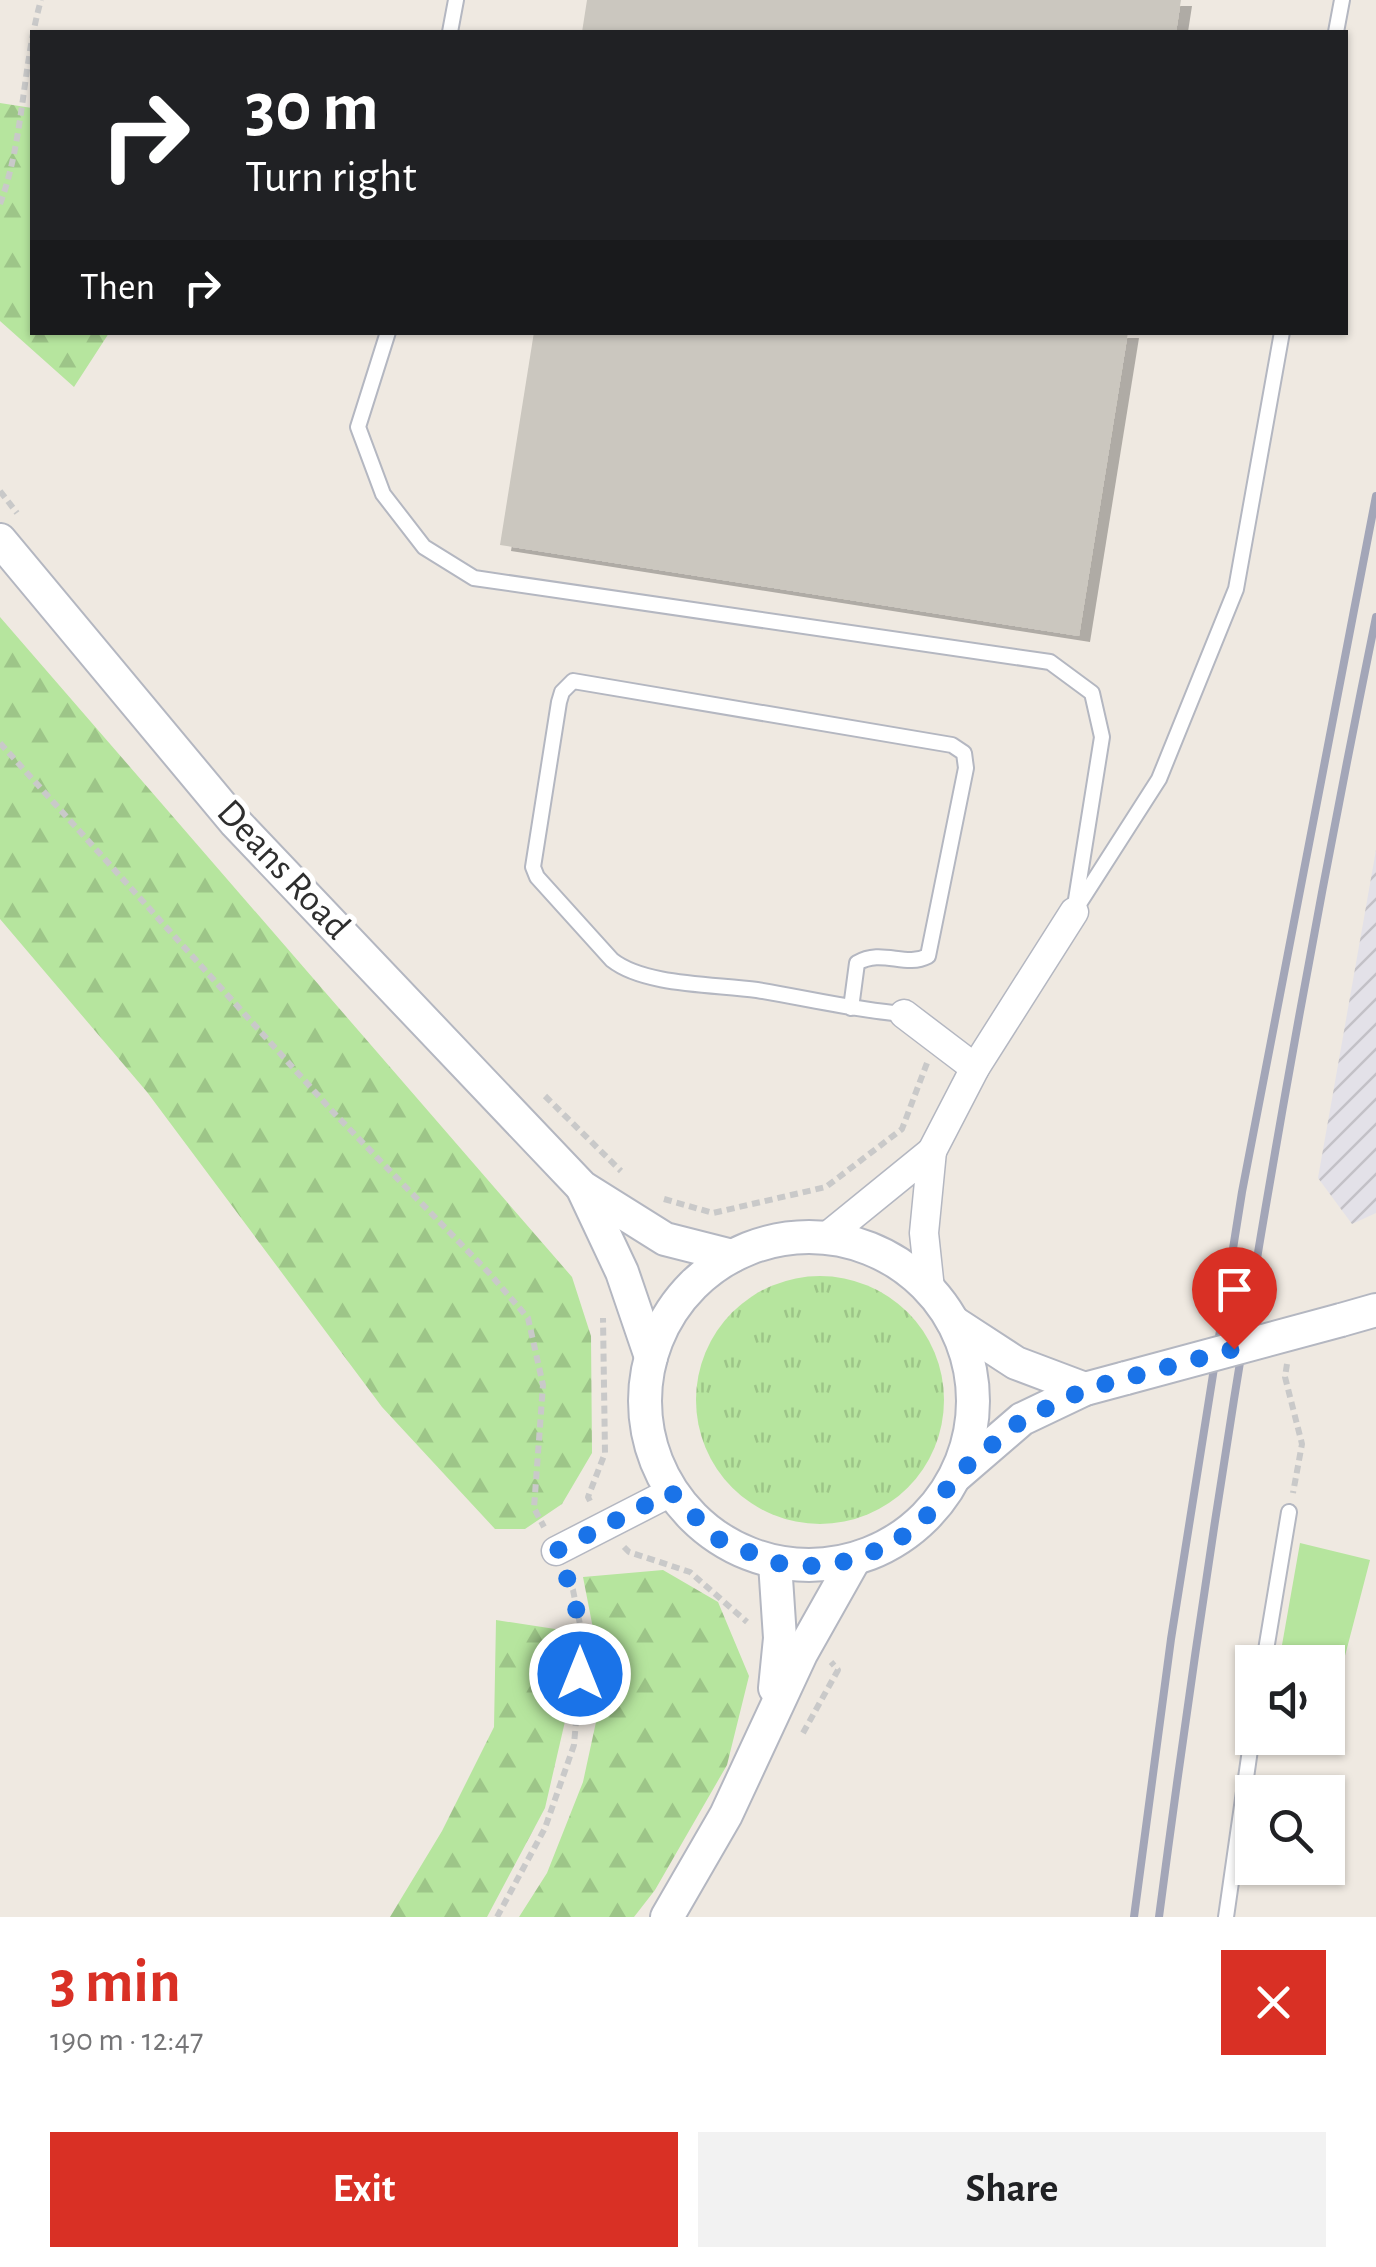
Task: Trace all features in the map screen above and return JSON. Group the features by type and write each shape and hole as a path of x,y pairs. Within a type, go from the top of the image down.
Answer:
{"street":[{"name":"Deans Road","path":"12,530 235,822 582,1187 665,1239 732,1256"},
{"path":"930,1289 924,1233 932,1151 975,1068 1074,912"},
{"path":"904,1014 975,1068"},
{"path":"825,1238 932,1151"},
{"name":"Deans Road","path":"582,1187 626,1285 651,1358"},
{"path":"957,1474 972,1424 971,1372 954,1322 930,1289 899,1264 864,1246 825,1238 777,1240 732,1256 696,1282 668,1317 651,1358 645,1392 646,1427 671,1492 716,1538 775,1563 814,1566 854,1560 896,1542 931,1512 957,1474 1022,1420 1086,1389 1376,1310"},
{"path":"954,1322 1016,1363 1086,1389"},
{"path":"556,1551 671,1492"},
{"path":"666,1917 726,1815 772,1718 794,1639 854,1560"},
{"path":"775,1563 794,1639"}],"lane":[{"path":"450,30 456,0"},
{"path":"1336,30 1342,0"},
{"path":"387,335 358,426 364,444 383,494 424,547 474,578 1050,662 1092,693 1102,737 1074,912"},
{"path":"1074,912 1159,779 1236,589 1281,335"},
{"path":"851,1008 857,964 869,956 917,962 928,956 966,768 964,753 952,745 573,681 562,692 559,702 533,867 537,878 612,960 626,971 851,1008 904,1014"},
{"path":"1267,1645 1289,1512"},
{"path":"1226,1917 1249,1755"}],"path":[{"path":"32,30 41,0"},
{"path":"0,204 9,182 30,38"},
{"path":"0,492 12,530"},
{"path":"0,743 333,1112 528,1318 542,1385 534,1508 573,1590 583,1639 574,1745 545,1828 497,1917"},
{"path":"665,1239 713,1213 826,1187 902,1129 937,1039"},
{"path":"533,1085 630,1180"},
{"path":"661,1198 713,1213"},
{"path":"626,1285 602,1302 605,1453 588,1496 603,1527 629,1552 690,1572 748,1623 794,1639 838,1670 802,1736"},
{"path":"1287,1357 1285,1377 1302,1444 1289,1512"}],"shaded area":[{"path":"1376,850 1376,1213 1352,1224 1318,1178"}],"green space":[{"path":"0,103 30,108 30,335 108,335 74,387 0,321"},
{"path":"0,617 572,1277 591,1336 592,1453 562,1504 525,1529 495,1529 382,1407 147,1092 0,919"},
{"path":"820,1276 868,1285 908,1312 935,1352 944,1400 935,1448 908,1488 868,1515 820,1524 772,1515 732,1488 705,1448 696,1400 705,1352 732,1312 772,1285"},
{"path":"1300,1543 1370,1560 1345,1656 1345,1645 1282,1645"},
{"path":"663,1570 718,1602 749,1676 727,1765 655,1890 634,1917 519,1917 547,1873 583,1782 604,1685 583,1577"},
{"path":"496,1620 568,1631 569,1704 545,1808 487,1917 390,1917 442,1831 494,1727"}],"building":[{"path":"587,0 1181,0 1176,30 582,30"},
{"path":"534,335 1128,335 1079,636 500,545"}],"railway":[{"path":"1134,1917 1171,1639 1242,1192 1376,496"},
{"path":"1159,1917 1256,1265 1376,617"}],"route":[{"path":"580,1674 583,1639 573,1590 556,1551 671,1492 716,1538 775,1563 814,1566 854,1560 896,1542 931,1512 957,1474 1022,1420 1086,1389 1234,1349"}]}
